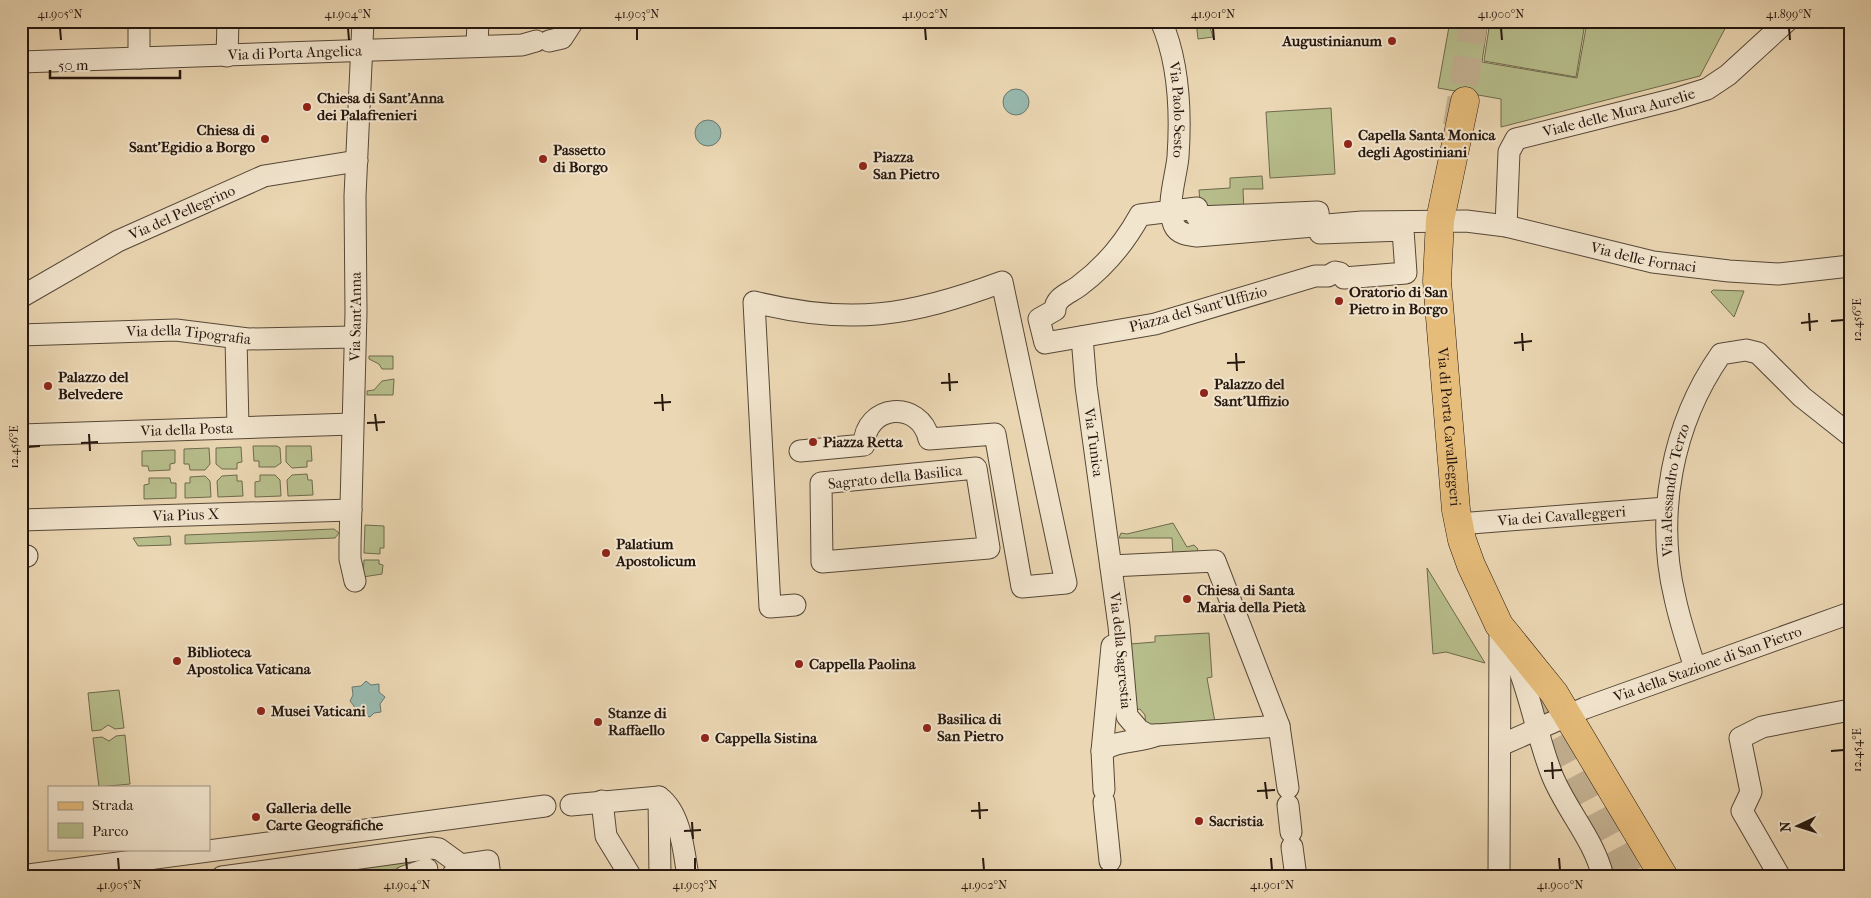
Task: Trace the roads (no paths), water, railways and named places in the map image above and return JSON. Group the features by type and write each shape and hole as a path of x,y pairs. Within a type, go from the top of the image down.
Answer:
{"main road":[{"name":"Via di Porta Cavalleggeri","path":"1465,101 1440,220 1437,281 1458,524 1471,566 1500,625 1554,693 1664,877"}],"street":[{"path":"139,21 139,58"},
{"path":"227,56 228,21"},
{"name":"Via Sant'Anna","path":"355,582 350,559 357,162 363,21"},
{"path":"477,46 478,21"},
{"name":"Via Paolo Sesto","path":"1160,21 1175,73 1180,115 1174,220"},
{"name":"Viale delle Mura Aurelie","path":"1506,226 1509,152 1516,139 1708,89 1728,75 1787,21"},
{"name":"Via di Porta Angelica","path":"21,62 362,52 522,45 562,38 573,22"},
{"name":"Via del Pellegrino","path":"21,297 118,241 264,176 357,162"},
{"name":"Piazza del Sant'Uffizio","path":"1197,208 1197,217 1318,212 1319,226 1320,233 1403,230 1406,273 1344,278 1340,273 1335,272 1328,276 1315,276 1155,324 1045,343 1039,319 1055,310 1058,301 1110,260 1122,247 1140,215 1174,220 1197,208"},
{"name":"Piazza del Sant'Uffizio","path":"1174,220 1189,235 1197,236 1319,226 1440,220"},
{"name":"Via delle Fornaci","path":"1440,220 1506,226 1653,262 1729,272 1778,274 1850,266"},
{"path":"795,605 770,607 754,302 816,314 884,314 946,302 1002,282 1066,584 1022,586 995,434 929,439 923,424 915,417 905,412 894,411 878,417 870,424 864,445 800,450"},
{"name":"Via della Tipografia","path":"21,335 176,330 236,338 354,338"},
{"name":"Via Tunica","path":"1082,337 1086,386 1110,557"},
{"path":"236,338 238,427"},
{"name":"Via Alessandro Terzo","path":"1696,668 1672,581 1667,546 1666,508 1680,440 1710,370 1721,354 1746,350 1758,353 1802,398 1850,434"},
{"name":"Via della Posta","path":"21,435 352,424"},
{"name":"Sagrato della Basilica","path":"976,468 989,548 822,562 821,483 976,468"},
{"name":"Via dei Cavalleggeri","path":"1458,524 1666,508"},
{"name":"Via Pius X","path":"21,520 351,510"},
{"path":"1110,557 1215,561 1279,726 1296,877"},
{"name":"Via della Sagrestia","path":"1110,557 1119,626 1127,716 1139,730 1148,735 1157,736"},
{"name":"Via della Stazione di San Pietro","path":"1501,745 1567,715 1850,613"},
{"path":"1499,877 1502,661 1500,625"},
{"name":"Via di Porta Cavalleggeri","path":"1500,625 1526,683 1555,783 1601,869"},
{"path":"1112,870 1102,760 1112,643 1119,626"},
{"path":"1780,877 1742,812 1750,792 1740,738 1762,727 1850,710"},
{"path":"1102,760 1110,745 1147,740 1157,736 1279,726"},
{"path":"659,797 660,877"},
{"path":"571,805 659,797 665,801 673,816 682,846 688,877"},
{"path":"602,801 606,836 631,877"},
{"path":"21,876 81,873 545,806"},
{"path":"222,877 432,848 439,849 456,871 488,861 490,877"},
{"path":"404,877 426,869"}],"water":[{"path":"1016,89 1025,93 1029,102 1025,111 1016,115 1007,111 1003,102 1007,93"},
{"path":"708,120 717,124 721,133 717,142 708,146 699,142 695,133 699,124"},
{"path":"366,681 371,685 379,684 379,692 385,697 380,704 381,712 374,713 370,717 363,714 355,714 354,706 350,701 353,695 352,687 361,686"}],"tunnel":[{"path":"1457,126 1474,21"},
{"path":"1536,701 1630,877"}],"place":[{"name":"Augustinianum","path":"1392,41"},
{"name":"Chiesa di Sant'Anna dei Palafrenieri","path":"307,107"},
{"name":"Chiesa di Sant'Egidio a Borgo","path":"265,139"},
{"name":"Capella Santa Monica degli Agostiniani","path":"1348,144"},
{"name":"Passetto di Borgo","path":"543,159"},
{"name":"Piazza San Pietro","path":"863,166"},
{"name":"Oratorio di San Pietro in Borgo","path":"1339,301"},
{"name":"Palazzo del Belvedere","path":"48,386"},
{"name":"Palazzo del Sant'Uffizio","path":"1204,393"},
{"name":"Piazza Retta","path":"813,442"},
{"name":"Palatium Apostolicum","path":"606,553"},
{"name":"Chiesa di Santa Maria della Pietà","path":"1187,599"},
{"name":"Biblioteca Apostolica Vaticana","path":"177,661"},
{"name":"Cappella Paolina","path":"799,664"},
{"name":"Musei Vaticani","path":"261,711"},
{"name":"Stanze di Raffaello","path":"598,722"},
{"name":"Basilica di San Pietro","path":"927,728"},
{"name":"Cappella Sistina","path":"705,738"},
{"name":"Galleria delle Carte Geografiche","path":"256,817"},
{"name":"Sacristia","path":"1199,821"}]}
